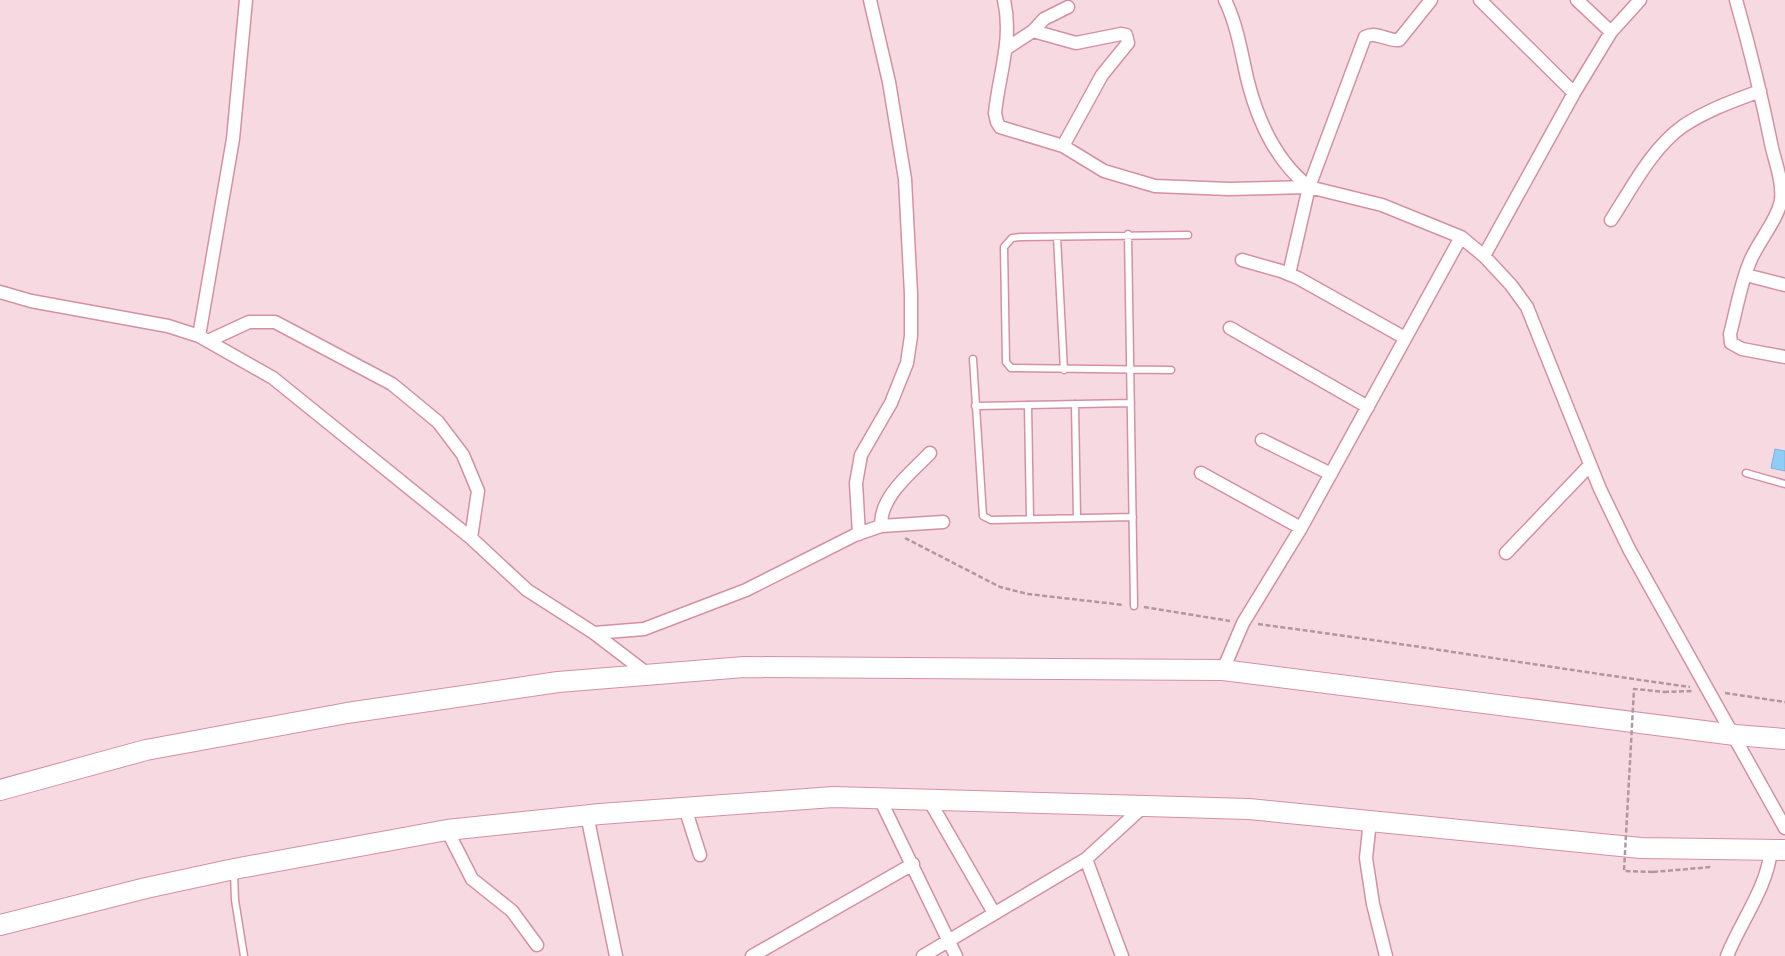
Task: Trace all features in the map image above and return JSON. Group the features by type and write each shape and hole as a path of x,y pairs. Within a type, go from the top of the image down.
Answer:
{"highway":[{"path":"0,790 146,750 347,713 558,682 744,667 1223,670 1734,735 1785,739"},
{"path":"0,925 146,888 234,869 447,830 587,815 833,797 1249,809 1642,848 1778,850"}],"street":[{"path":"204,338 233,139 246,0"},
{"path":"859,534 856,483 861,455 891,403 904,371 911,328 912,294 904,179 889,82 870,0"},
{"path":"1004,0 1008,18 1006,48 996,104 997,122 1000,127 1062,146 1104,171 1154,186 1229,189 1309,187 1382,205 1461,237 1484,256 1511,285 1526,307 1590,465 1629,548 1710,690 1785,828"},
{"path":"1225,0 1234,18 1248,81 1262,122 1276,151 1295,176 1309,187"},
{"path":"1289,274 1309,187 1365,37 1377,34 1390,41 1399,40 1431,0"},
{"path":"1480,0 1574,93"},
{"path":"1576,0 1611,32"},
{"path":"1484,256 1574,93 1611,32 1640,0"},
{"path":"1736,0 1760,92 1781,186 1781,200 1780,217 1764,233 1746,275 1730,334 1731,343 1742,349 1785,357"},
{"path":"1006,48 1033,31 1044,19 1068,7"},
{"path":"1033,31 1076,42 1121,34 1126,35 1128,39 1128,43 1102,75 1062,146"},
{"path":"1611,220 1658,150 1682,127 1717,107 1760,92"},
{"path":"1223,670 1244,622 1301,528 1461,237"},
{"path":"1242,260 1289,274 1405,338"},
{"path":"1746,275 1785,285"},
{"path":"0,292 31,301 168,326 204,338 273,378 472,538 527,590 594,633 649,675"},
{"path":"204,338 248,322 276,322 392,384 438,422 463,455 478,491 472,538"},
{"path":"1230,328 1368,407"},
{"path":"1262,440 1331,474"},
{"path":"882,526 884,508 892,493 930,453"},
{"path":"1506,553 1590,465"},
{"path":"1201,473 1301,528"},
{"path":"594,633 644,629 746,590 859,534 882,526 943,522"},
{"path":"880,797 956,956"},
{"path":"929,800 994,913"},
{"path":"923,956 1086,859 1144,806"},
{"path":"685,808 700,855"},
{"path":"587,815 616,956"},
{"path":"1370,821 1366,858 1373,904 1386,956"},
{"path":"447,830 472,879 512,911 537,945"},
{"path":"1727,956 1762,886 1770,863 1778,850"},
{"path":"1086,859 1122,956"},
{"path":"752,956 913,864"}],"lane":[{"path":"1171,370 1130,371 1011,368 1006,362 1004,247 1012,238 1128,234 1188,235"},
{"path":"1128,234 1134,606"},
{"path":"1057,236 1064,370"},
{"path":"973,359 983,516 991,520 1133,517"},
{"path":"975,406 1131,403"},
{"path":"1075,404 1077,518"},
{"path":"1028,405 1030,519"},
{"path":"1746,473 1785,484"},
{"path":"234,869 235,900 244,956"}],"path":[{"path":"882,526 1000,587 1028,594 1134,606 1408,644 1495,660 1785,702"},
{"path":"1653,872 1624,871 1634,689 1664,692 1710,690"}],"building":[{"path":"1775,449 1785,451 1785,471 1771,468"}]}
